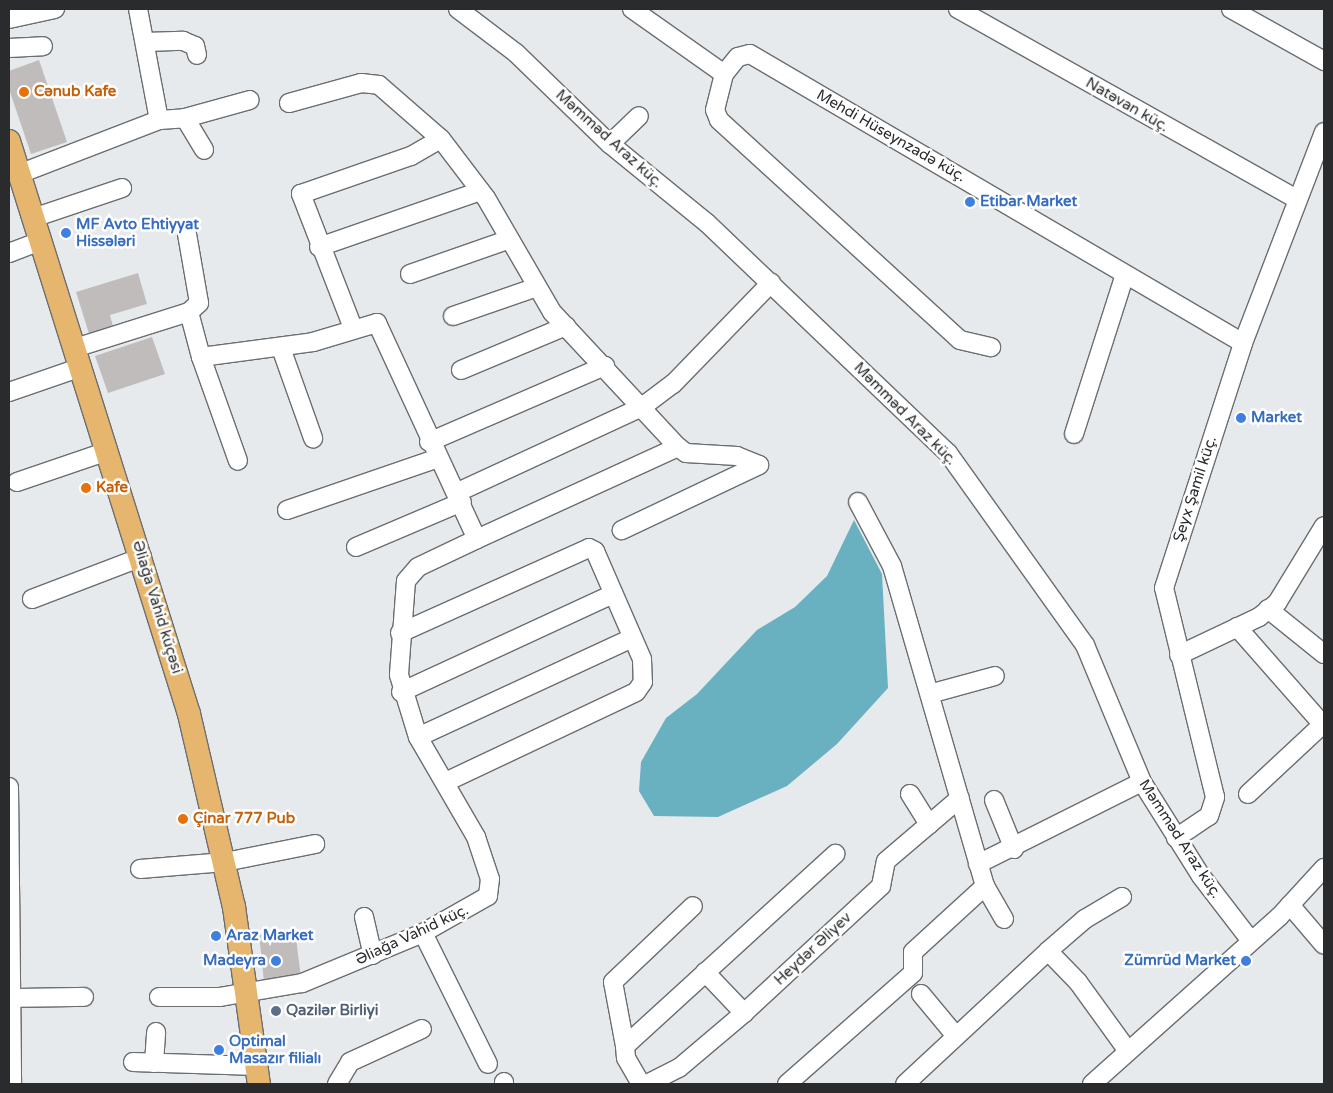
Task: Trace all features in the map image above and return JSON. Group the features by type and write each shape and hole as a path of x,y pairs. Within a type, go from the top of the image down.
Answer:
{"main road":[{"name":"Əliağa Vahid küçəsi","path":"9,141 184,695 225,862 248,993 258,1075"}],"street":[{"path":"9,19 55,9"},
{"path":"138,9 159,120"},
{"name":"Məmməd Araz küç.","path":"458,9 516,53 610,144 771,283 948,453 1085,645 1142,782 1176,838 1251,942"},
{"path":"632,9 724,74"},
{"name":"Natəvan küç.","path":"958,9 1297,199"},
{"path":"1231,9 1324,61"},
{"path":"145,42 183,40 195,46 198,55"},
{"path":"9,48 43,46"},
{"name":"Mehdi Hüseynzadə küç.","path":"991,347 960,340 719,120 715,110 724,74 738,57 750,54 1124,276 1243,343"},
{"path":"289,103 371,82 441,139 481,191 506,240 534,288 566,326 678,447 696,456 748,459 758,467 622,530"},
{"path":"19,174 159,120 185,118 250,100"},
{"path":"610,144 639,116"},
{"path":"185,118 204,150"},
{"name":"Şeyx Şamil küç.","path":"1176,838 1209,816 1215,797 1164,588 1243,343 1324,132"},
{"path":"353,328 302,204 305,189 411,156 441,139"},
{"path":"33,218 122,188"},
{"path":"319,247 481,191"},
{"path":"9,392 78,357 189,312 199,303 187,234"},
{"path":"410,274 506,240"},
{"path":"9,253 41,241"},
{"path":"1074,434 1124,276"},
{"path":"356,547 642,407 673,384 771,283"},
{"path":"452,316 534,288"},
{"path":"189,312 201,358 238,461"},
{"path":"201,358 281,348 369,323 380,325 428,442 460,497 477,539"},
{"path":"461,370 566,326"},
{"path":"281,348 313,438"},
{"path":"428,442 604,366"},
{"name":"Əliağa Vahid küç.","path":"159,997 248,993 302,983 423,933 482,902 490,887 476,837 418,736 401,692 400,626 403,592 411,573 477,539 678,447"},
{"path":"17,482 108,451"},
{"path":"287,510 438,458"},
{"path":"858,502 892,566 933,693 978,864 985,886 1004,919"},
{"path":"1179,655 1237,628 1268,609 1287,591 1324,526"},
{"path":"400,626 584,549 595,551 642,659 643,682 636,692 446,782"},
{"path":"32,598 142,558"},
{"path":"401,692 613,594"},
{"path":"1268,609 1324,654"},
{"path":"1237,628 1323,725 1248,794"},
{"path":"418,736 632,638"},
{"path":"933,693 995,676"},
{"path":"978,864 1014,849 1142,782"},
{"path":"9,787 12,1084"},
{"path":"910,794 929,825"},
{"name":"Heydər Əliyev","path":"648,1084 678,1068 744,1013 881,886 886,860 960,798"},
{"path":"994,800 1014,849"},
{"path":"140,869 225,862 315,844"},
{"path":"625,1046 835,854"},
{"path":"1092,1084 1251,942 1290,905 1324,868"},
{"path":"787,1084 913,973 913,952 985,886"},
{"path":"905,1084 955,1035 1085,919 1122,897"},
{"path":"1290,905 1324,945"},
{"path":"641,1084 626,1058 613,982 693,906"},
{"path":"364,917 373,955"},
{"path":"423,933 488,1064"},
{"path":"1048,951 1078,982 1128,1051"},
{"path":"705,972 744,1013"},
{"path":"921,994 955,1035"},
{"path":"11,998 84,997"},
{"path":"337,1084 350,1062 422,1029"},
{"path":"154,1063 156,1032"},
{"path":"133,1062 258,1075"}],"water":[{"path":"854,520 882,574 888,688 837,744 787,786 718,817 654,816 639,791 641,762 666,718 697,694 757,630 795,607 827,576"}],"building":[{"path":"39,60 67,142 31,154 9,89 9,71"},
{"path":"138,273 147,304 110,315 114,330 90,337 76,292"},
{"path":"152,337 165,374 108,393 95,356"},
{"path":"295,930 301,978 264,982 259,934"}],"place":[{"name":"Cənub Kafe","path":"24,92"},
{"name":"Etibar Market","path":"970,202"},
{"name":"MF Avto Ehtiyyat Hissələri","path":"66,233"},
{"name":"Market","path":"1241,418"},
{"name":"Kafe","path":"86,488"},
{"name":"Çinar 777 Pub","path":"183,819"},
{"name":"Araz Market","path":"216,936"},
{"name":"Madeyra","path":"276,961"},
{"name":"Zümrüd Market","path":"1246,961"},
{"name":"Qazilər Birliyi","path":"276,1011"},
{"name":"Optimal Masazır filialı","path":"219,1050"}]}
